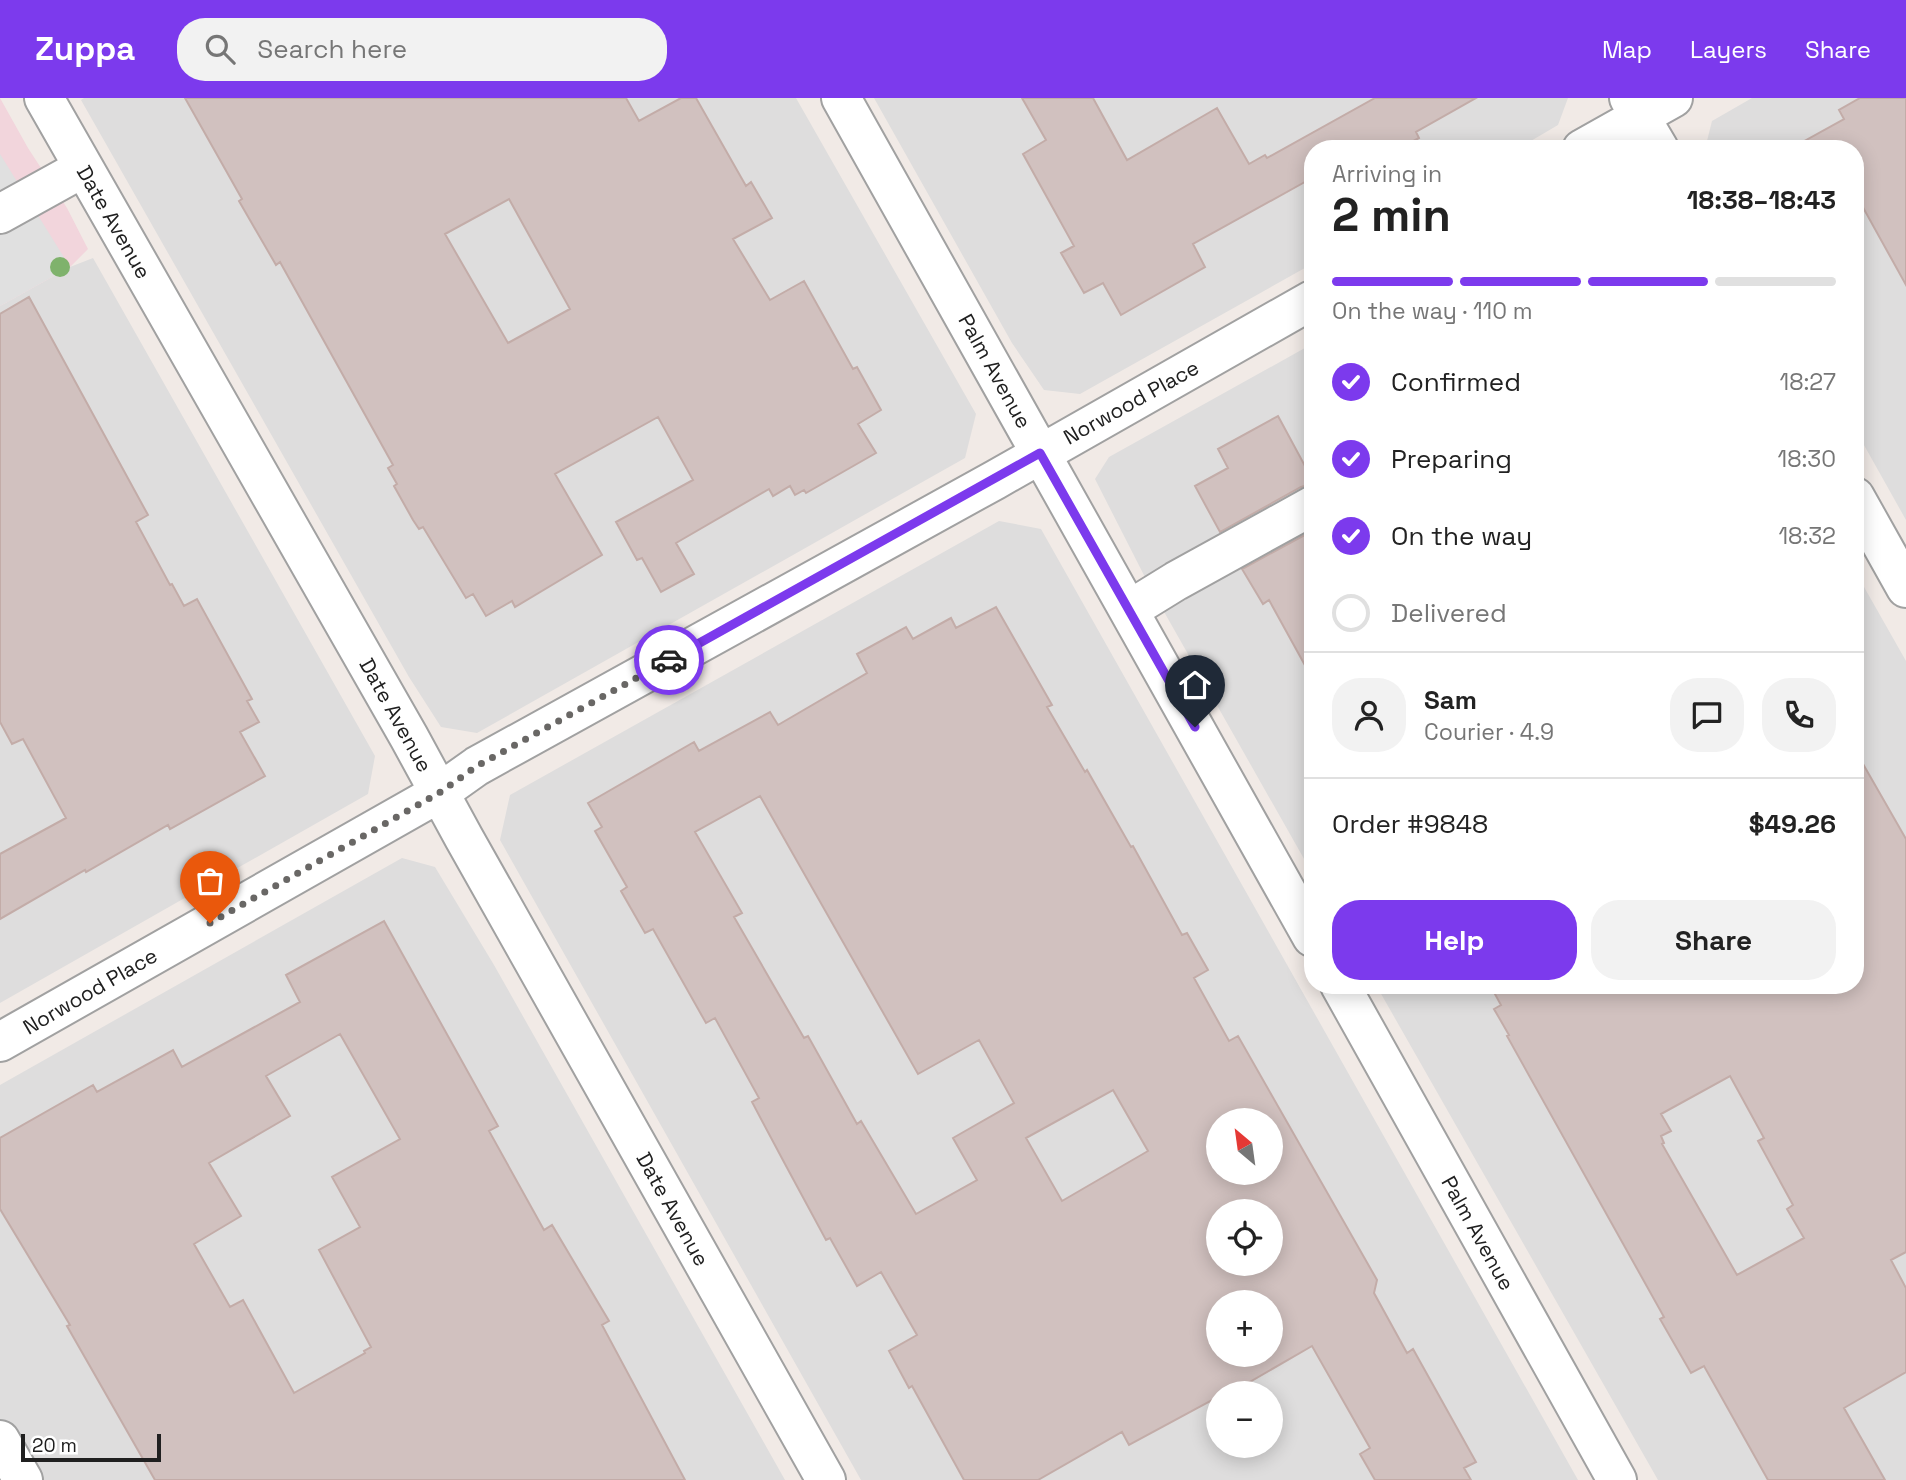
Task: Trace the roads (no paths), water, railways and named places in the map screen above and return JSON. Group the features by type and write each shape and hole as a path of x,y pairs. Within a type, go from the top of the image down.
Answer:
{"street":[{"name":"Palm Avenue","path":"841,98 1304,923"},
{"path":"1593,140 1635,107 1673,98"},
{"name":"Date Avenue","path":"52,101 83,168 826,1480"},
{"path":"1635,107 1654,140"},
{"path":"0,214 83,168"},
{"name":"Norwood Place","path":"0,1042 439,793 477,766 1304,304"},
{"path":"1129,610 1304,510"},
{"path":"1864,513 1906,588"},
{"name":"Palm Avenue","path":"1345,994 1617,1480"},
{"path":"0,1440 23,1480"}]}
